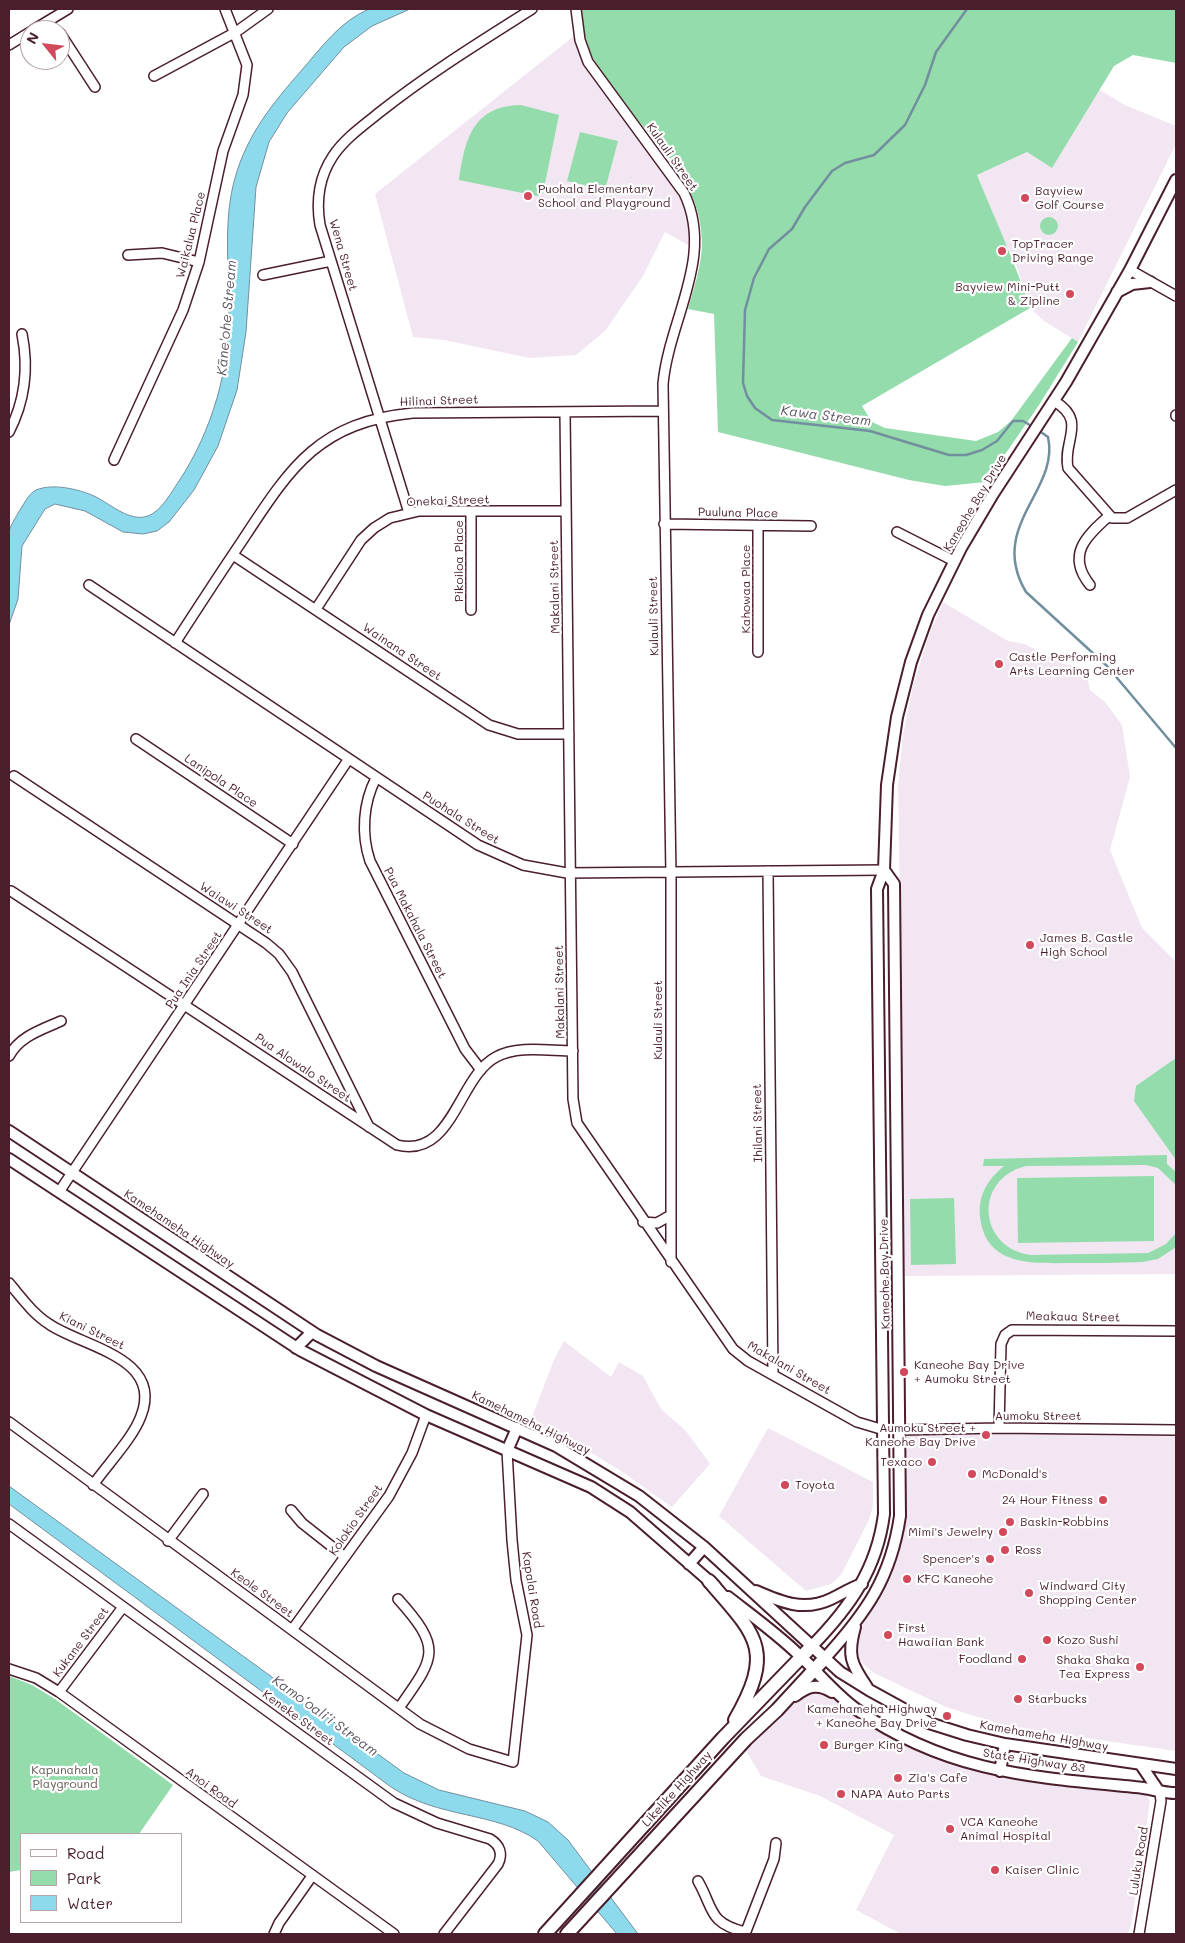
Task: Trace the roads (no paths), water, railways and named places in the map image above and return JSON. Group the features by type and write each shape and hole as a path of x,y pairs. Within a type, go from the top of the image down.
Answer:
{"highway":[{"path":"709,1581 746,1623 758,1652 757,1673 752,1688 726,1735"},
{"name":"Likelike Highway","path":"545,1934 726,1735 812,1646"},
{"name":"Likelike Highway","path":"567,1934 746,1739 777,1710 825,1658"}],"main road":[{"name":"Kaneohe Bay Drive","path":"812,1646 842,1613 862,1584 876,1552 883,1527 885,1500 877,889 884,870 887,785 898,710 919,638 954,561 993,494 1054,401 1130,270 1176,180"},
{"path":"1116,292 1132,284 1150,282"},
{"name":"Kaneohe Bay Drive","path":"825,1658 855,1625 880,1586 895,1545 900,1502 894,884 884,870"},
{"path":"878,989 894,988"},
{"name":"Kamehameha Highway","path":"9,1130 312,1332 376,1366 517,1428 574,1456 639,1496 704,1547 840,1672 929,1723 1004,1744 1176,1770"},
{"path":"9,1159 296,1348 426,1415 590,1487 630,1512 709,1581 802,1657"},
{"path":"296,1348 312,1332"},
{"path":"507,1451 517,1428"},
{"path":"884,1430 900,1430"},
{"path":"689,1564 704,1547"},
{"path":"749,1589 782,1602 808,1606 825,1602 862,1584"},
{"path":"855,1625 850,1643 850,1657 854,1667 869,1690"},
{"name":"State Highway 83","path":"802,1657 842,1698 905,1740 943,1755 1000,1771 1137,1787 1160,1793 1176,1793"},
{"path":"777,1710 811,1686 823,1686 842,1698"},
{"path":"1000,1771 1004,1744"},
{"path":"1141,1765 1160,1793 1176,1786"}],"street":[{"path":"51,19 68,9"},
{"name":"Waikalua Place","path":"114,460 183,310 199,262 223,151 243,95 247,65 236,32 225,9"},
{"path":"154,76 236,32 268,9"},
{"name":"Wena Street","path":"409,513 320,225 318,197 325,170 340,147 405,93 532,9"},
{"name":"Kulauli Street","path":"576,9 580,40 588,62 678,184 688,202 694,222 695,254 666,356 662,411 670,872 671,1262"},
{"path":"9,45 20,38"},
{"path":"70,48 95,87"},
{"path":"128,255 162,253 199,262"},
{"path":"263,275 331,261"},
{"path":"1130,270 1176,296"},
{"path":"9,432 19,408 25,386 26,360 22,334"},
{"path":"1054,401 1064,407 1071,420 1068,468 1109,516 1116,520 1127,518 1176,490"},
{"name":"Hilinai Street","path":"175,643 274,491 303,458 340,432 380,417 413,413 662,411"},
{"name":"Makalani Street","path":"565,412 573,1108 577,1123 671,1262 733,1349 748,1362 857,1422 884,1430"},
{"name":"Pikoiloa Place","path":"471,511 472,610"},
{"name":"Onekai Street","path":"316,609 361,540 382,523 409,513 566,511"},
{"path":"1090,585 1080,567 1081,548 1090,532 1109,516"},
{"name":"Puuluna Place","path":"664,524 811,526"},
{"name":"Kahowaa Place","path":"758,526 758,652"},
{"path":"897,532 954,561"},
{"name":"Wainana Street","path":"233,555 489,725 518,734 569,734"},
{"name":"Puohala Street","path":"89,585 348,760 500,856 537,869 571,873 884,870"},
{"name":"Lanipola Place","path":"136,739 293,844"},
{"name":"Pua Inia Street","path":"59,1192 73,1174 348,760"},
{"name":"Waiawi Street","path":"14,776 273,948 289,966 369,1128"},
{"name":"Pua Makahala Street","path":"376,778 365,805 365,838 370,861 465,1049 481,1070"},
{"name":"Ihilani Street","path":"768,871 773,1375"},
{"name":"Pua Alowalo Street","path":"11,891 186,1005 369,1128 391,1142 403,1146 416,1146 428,1142 442,1129 481,1070 496,1057 509,1052 573,1051"},
{"path":"9,1056 21,1040 61,1021"},
{"path":"644,1222 657,1223 671,1214"},
{"name":"Kiani Street","path":"9,1283 48,1324 118,1357 130,1365 139,1378 144,1399 140,1418 93,1485"},
{"name":"Meakaua Street","path":"999,1428 1001,1344 1005,1335 1012,1330 1176,1331"},
{"name":"Kolokio Street","path":"292,1630 346,1557 396,1484 412,1453 426,1415"},
{"name":"Keole Street","path":"9,1422 168,1541 433,1732 457,1744 512,1762"},
{"name":"Aumoku Street","path":"900,1430 999,1428 1176,1430"},
{"name":"Kapalai Road","path":"507,1451 516,1580 527,1635 512,1762"},
{"path":"168,1541 203,1494"},
{"path":"292,1510 302,1523 346,1557"},
{"name":"Keneke Street","path":"9,1524 394,1803 437,1824 490,1839 496,1844 501,1856 498,1864 444,1934"},
{"path":"398,1599 423,1627 429,1648 425,1670 399,1708"},
{"name":"Kukane Street","path":"59,1692 123,1608"},
{"name":"Anoi Road","path":"9,1669 36,1678 59,1692 394,1934"},
{"name":"Luluku Road","path":"1139,1934 1161,1801 1160,1793"},
{"path":"698,1881 710,1910 717,1920 726,1926 745,1933 774,1859 776,1843"},
{"path":"274,1934 279,1923 312,1876"}],"water":[{"path":"369,9 410,9 372,26 344,47 287,113 269,142 256,187 246,332 237,390 218,446 194,490 169,522 157,531 143,534 123,532 85,511 55,504 45,509 22,546 18,599 9,625 7,566 9,532 18,513 33,492 50,487 73,489 94,496 125,514 144,517 160,508 191,462 210,420 217,399 226,354 229,309 229,210 231,194 240,162 262,121 290,83 340,28 358,14"},
{"name":"Kamoʻoaliʻi Stream","path":"9,1486 404,1773 439,1790 525,1811 548,1822 568,1840 638,1934 617,1934 538,1841 504,1824 428,1805 391,1787 9,1504"}],"waterway":[{"name":"Kawa Stream","path":"967,9 936,52 925,85 905,125 874,155 845,163 832,171 805,207 792,229 769,249 754,278 745,310 743,383 747,396 755,408 772,420 870,431 949,455 966,455 982,450 997,441 1013,421 1023,421 1033,427"},
{"name":"Kawa Stream","path":"1038,430 1048,437 1049,456 1044,475 1019,528 1015,548 1016,569 1026,592 1107,666 1176,748"}],"place":[{"name":"Puohala Elementary School and Playground","path":"528,196"},
{"name":"Bayview Golf Course","path":"1025,198"},
{"name":"TopTracer Driving Range","path":"1002,251"},
{"name":"Bayview Mini-Putt & Zipline","path":"1070,294"},
{"name":"Castle Performing Arts Learning Center","path":"999,664"},
{"name":"James B. Castle High School","path":"1030,945"},
{"name":"Kaneohe Bay Drive + Aumoku Street","path":"904,1372"},
{"name":"Aumoku Street + Kaneohe Bay Drive","path":"986,1435"},
{"name":"Texaco","path":"932,1462"},
{"name":"McDonald's","path":"972,1474"},
{"name":"Toyota","path":"785,1485"},
{"name":"24 Hour Fitness","path":"1103,1500"},
{"name":"Baskin-Robbins","path":"1010,1522"},
{"name":"Mimi's Jewelry","path":"1003,1532"},
{"name":"Ross","path":"1005,1550"},
{"name":"Spencer's","path":"990,1559"},
{"name":"KFC Kaneohe","path":"907,1579"},
{"name":"Windward City Shopping Center","path":"1029,1593"},
{"name":"First Hawaiian Bank","path":"888,1635"},
{"name":"Kozo Sushi","path":"1047,1640"},
{"name":"Foodland","path":"1022,1659"},
{"name":"Shaka Shaka Tea Express","path":"1140,1667"},
{"name":"Starbucks","path":"1018,1699"},
{"name":"Kamehameha Highway + Kaneohe Bay Drive","path":"947,1716"},
{"name":"Burger King","path":"824,1745"},
{"name":"Zia's Cafe","path":"898,1778"},
{"name":"NAPA Auto Parts","path":"841,1794"},
{"name":"VCA Kaneohe Animal Hospital","path":"950,1829"},
{"name":"Kaiser Clinic","path":"995,1870"}],"water label":[{"name":"Kāne'ohe Stream","path":"227,318"}],"park label":[{"name":"Kapunahala Playground","path":"65,1777"}]}
